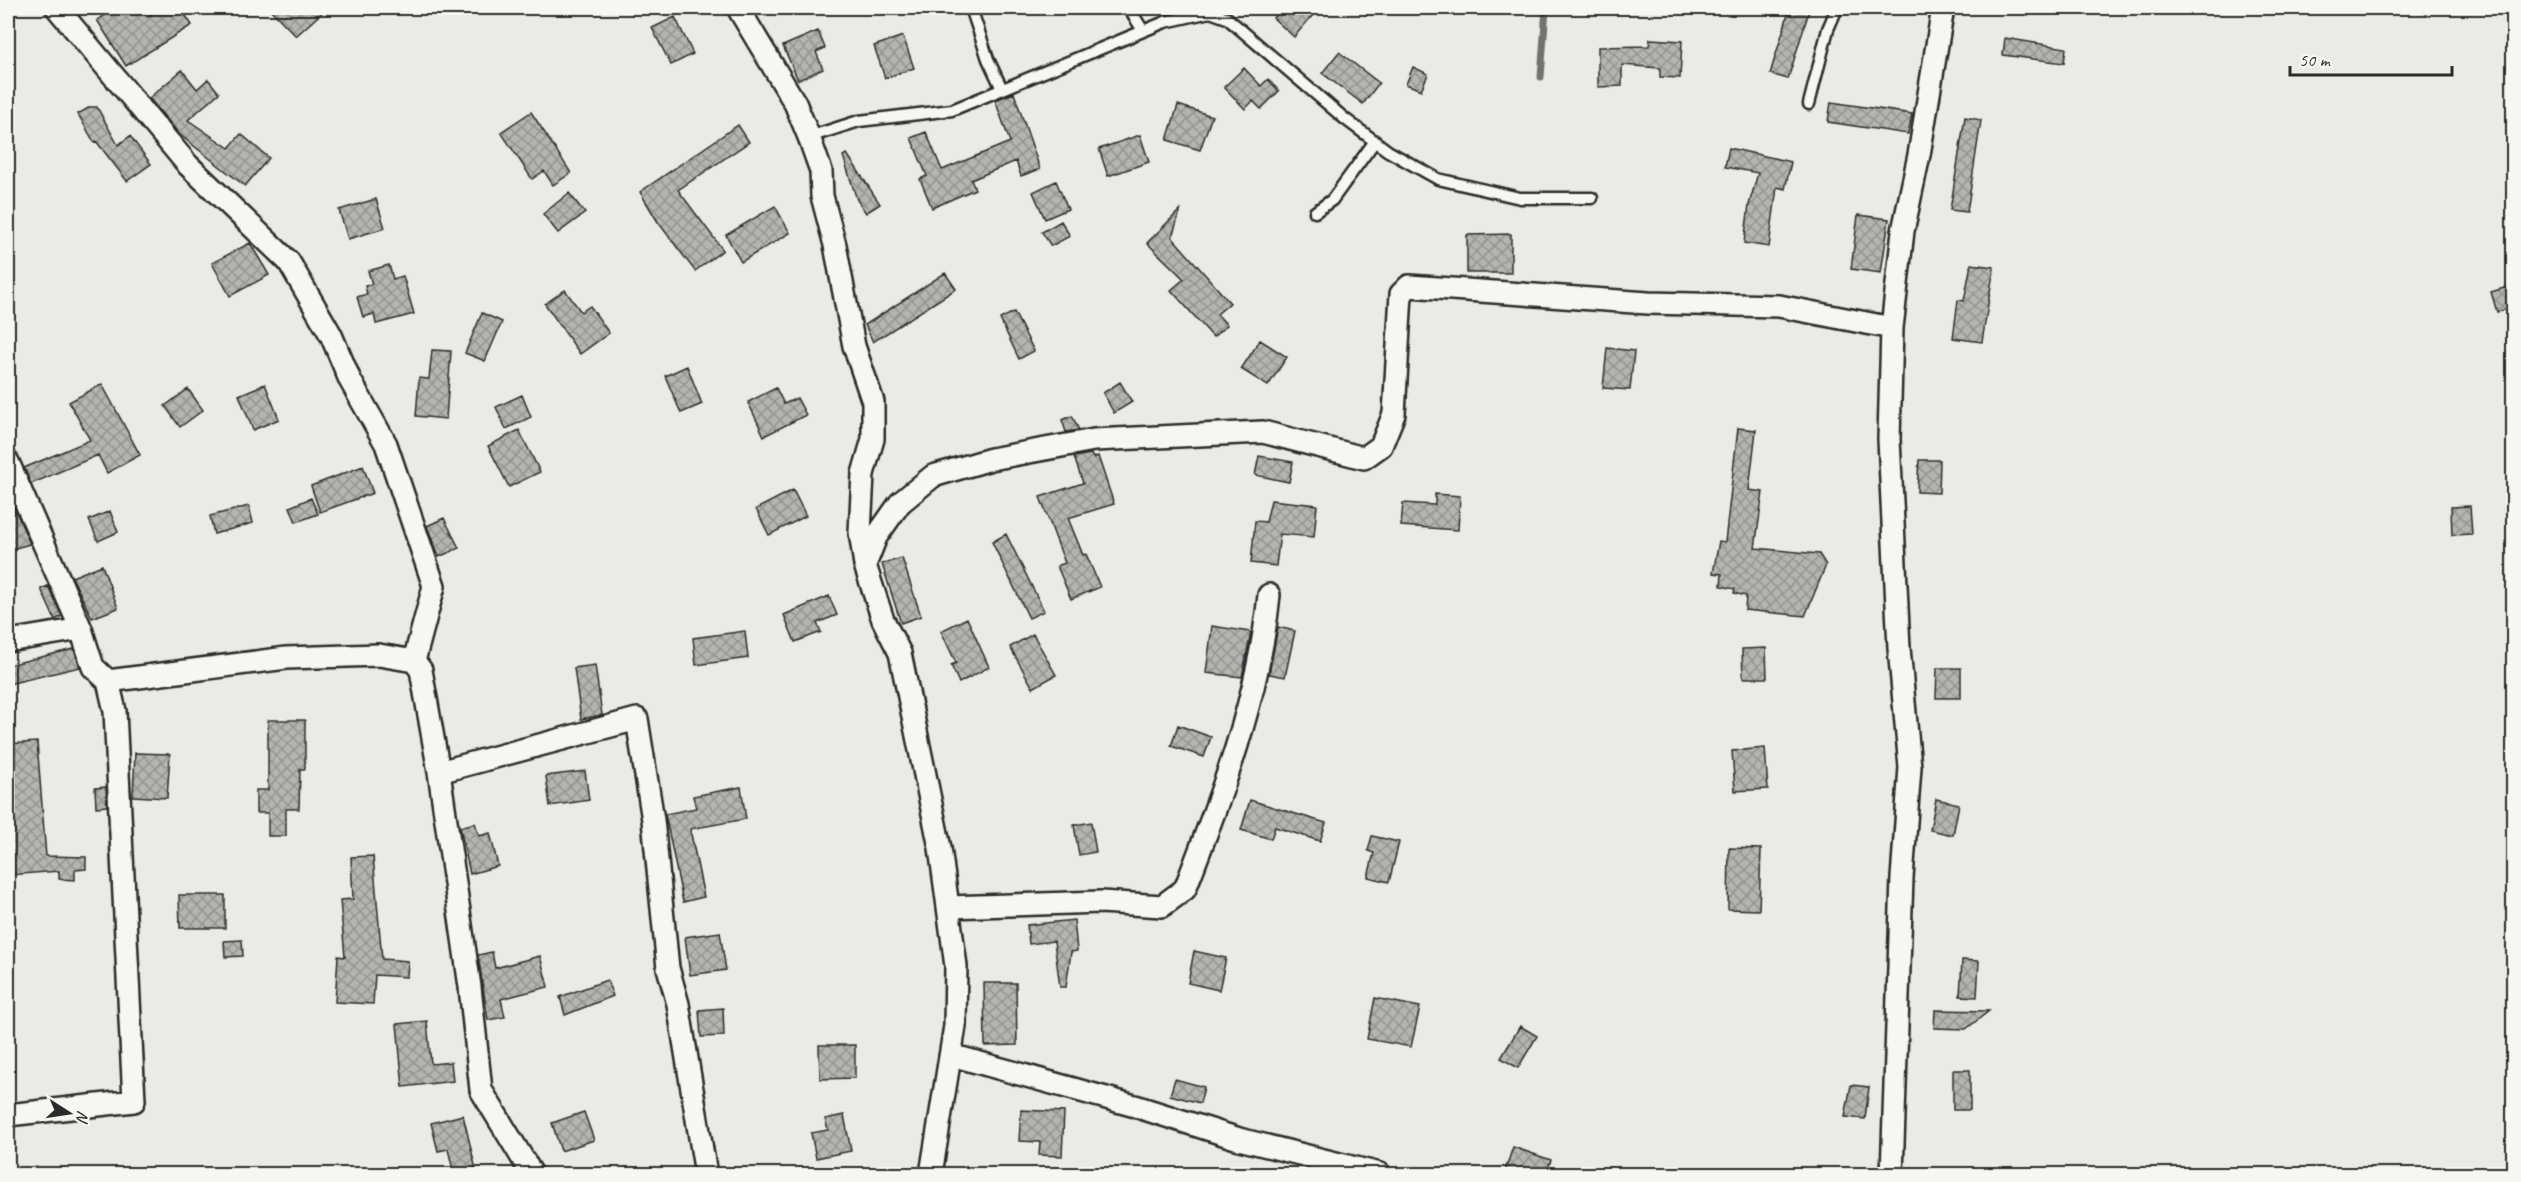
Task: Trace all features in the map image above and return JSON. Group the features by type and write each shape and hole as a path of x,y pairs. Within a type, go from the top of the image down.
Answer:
{"street":[{"path":"57,8 188,165 289,262 331,334 350,380 386,444 434,586 414,661"},
{"path":"738,8 795,103 821,171 822,196 837,254 854,346 873,402 873,439 863,474 860,532 865,565 884,620 900,653 940,848 956,966 955,1026 931,1174"},
{"path":"1892,1174 1902,878 1910,767 1899,648 1890,450 1892,328 1903,231 1921,143 1943,8"},
{"path":"865,565 876,537 900,503 933,476 991,459 1094,440 1263,432 1364,458 1381,446 1394,414 1401,294 1409,286 1648,303 1779,306 1892,328"},
{"path":"8,462 81,629 93,667 108,681 115,711 134,1101 8,1115"},
{"path":"948,907 1091,902 1162,906 1185,889 1246,718 1266,624 1269,595"},
{"path":"8,641 81,629"},
{"path":"108,681 286,658 379,655 414,661 421,670 439,772 470,987 480,1089 532,1174"},
{"path":"439,772 637,719 653,820 668,968 678,1004 706,1174"},
{"path":"951,1055 1350,1172 1380,1174"}],"lane":[{"path":"971,8 988,59 1002,88"},
{"path":"1129,8 1142,29"},
{"path":"1809,104 1828,29 1837,8"},
{"path":"809,137 859,121 952,110 1002,88 1035,77 1142,29 1210,10 1227,18 1292,76 1375,141 1438,179 1520,198 1592,198"},
{"path":"1315,213 1332,200 1375,141"}],"building":[{"path":"117,8 141,8 147,17 161,8 181,8 192,25 126,66 97,20"},
{"path":"269,8 327,8 296,36"},
{"path":"1283,8 1319,8 1294,37 1273,18"},
{"path":"1790,8 1810,8 1788,79 1770,74"},
{"path":"675,17 693,54 671,65 652,28"},
{"path":"818,31 825,48 816,52 823,69 798,80 783,46"},
{"path":"903,36 914,68 885,78 874,46"},
{"path":"2005,38 2066,48 2064,63 2003,55"},
{"path":"1650,39 1682,41 1680,78 1660,77 1660,68 1622,65 1622,86 1598,87 1598,47 1649,46"},
{"path":"1339,52 1379,83 1363,104 1322,73"},
{"path":"1413,67 1428,74 1421,90 1406,84"},
{"path":"1244,68 1261,86 1268,79 1279,91 1261,109 1253,101 1245,109 1224,87"},
{"path":"182,70 197,89 208,79 219,93 188,120 229,148 241,134 269,158 245,186 180,135 149,98"},
{"path":"1014,93 1040,169 1021,176 1016,161 971,180 975,189 932,208 920,179 927,176 911,138 926,132 942,170 1010,142 995,100"},
{"path":"1831,102 1912,114 1908,134 1828,122"},
{"path":"1178,105 1212,116 1200,150 1167,140"},
{"path":"90,107 97,107 118,145 130,136 151,164 127,181 96,141 94,142 78,114"},
{"path":"531,112 571,173 553,185 544,171 532,179 501,132"},
{"path":"1965,117 1981,120 1967,212 1950,210"},
{"path":"738,125 749,142 678,190 723,250 695,271 658,222 640,192"},
{"path":"1140,135 1149,162 1108,176 1099,149"},
{"path":"1729,148 1791,162 1785,189 1777,187 1769,247 1744,243 1749,205 1758,173 1725,167"},
{"path":"847,154 880,204 866,213 857,200 843,156"},
{"path":"1056,181 1068,209 1045,219 1033,192"},
{"path":"569,193 585,213 558,233 543,214"},
{"path":"376,199 385,228 348,239 339,210"},
{"path":"775,206 790,233 741,262 726,235"},
{"path":"1181,209 1172,237 1230,303 1217,314 1227,325 1213,337 1171,290 1184,279 1147,243"},
{"path":"1858,215 1889,219 1881,273 1851,269"},
{"path":"1061,221 1070,236 1051,246 1042,232"},
{"path":"1511,234 1511,273 1467,273 1467,235"},
{"path":"250,243 269,275 230,296 212,263"},
{"path":"1971,264 1994,267 1982,342 1953,338 1958,300 1964,301"},
{"path":"389,265 393,279 403,276 414,314 376,324 374,314 363,317 357,297 367,294 365,286 372,284 368,271"},
{"path":"945,273 956,289 873,342 865,325"},
{"path":"2514,285 2514,307 2497,312 2491,292"},
{"path":"565,290 581,312 590,306 609,333 580,354 545,304"},
{"path":"1014,312 1034,351 1019,359 1000,319"},
{"path":"482,313 502,322 485,361 465,353"},
{"path":"1260,340 1287,357 1268,386 1241,369"},
{"path":"1607,348 1634,351 1630,390 1603,388"},
{"path":"432,350 451,351 446,419 416,416 419,378 429,379"},
{"path":"687,366 702,404 681,413 665,376"},
{"path":"1120,382 1132,402 1114,413 1103,393"},
{"path":"102,384 140,455 107,473 98,455 31,484 24,468 90,440 69,402"},
{"path":"265,384 279,419 253,430 239,395"},
{"path":"776,388 784,404 797,398 806,415 764,436 748,402"},
{"path":"188,389 203,410 180,427 165,406"},
{"path":"522,395 531,417 506,429 496,407"},
{"path":"1072,416 1079,430 1066,432 1062,420"},
{"path":"1738,428 1756,430 1749,490 1763,492 1755,548 1819,554 1826,565 1805,616 1745,610 1746,596 1734,593 1735,589 1721,586 1722,574 1713,573 1719,541 1725,542"},
{"path":"519,430 540,472 509,487 488,446"},
{"path":"1091,454 1093,458 1098,456 1114,504 1068,518 1083,555 1086,554 1100,587 1071,599 1057,566 1065,563 1040,497 1083,483 1074,457"},
{"path":"1259,456 1293,462 1289,482 1255,475"},
{"path":"1919,460 1940,460 1939,493 1917,492"},
{"path":"363,466 373,493 320,512 311,486"},
{"path":"793,490 806,516 769,535 756,509"},
{"path":"8,493 30,544 8,550"},
{"path":"1435,494 1460,496 1458,530 1401,526 1403,503 1435,505"},
{"path":"311,498 318,514 296,522 290,507"},
{"path":"1271,500 1317,505 1314,537 1280,534 1276,566 1251,563 1255,521 1266,522"},
{"path":"249,506 253,523 214,534 210,516"},
{"path":"2470,506 2472,534 2452,535 2451,507"},
{"path":"110,511 118,532 98,541 89,520"},
{"path":"444,518 459,548 439,557 427,526"},
{"path":"1006,534 1044,611 1029,618 992,542"},
{"path":"902,558 921,616 901,623 882,564"},
{"path":"102,565 118,608 92,618 72,577"},
{"path":"48,586 62,616 55,620 41,589"},
{"path":"829,596 837,615 817,623 821,632 795,642 784,615"},
{"path":"967,618 989,667 959,683 951,665 956,663 941,631"},
{"path":"1212,626 1251,632 1242,677 1206,673"},
{"path":"1278,627 1295,631 1285,677 1269,674"},
{"path":"745,631 748,658 696,665 693,638"},
{"path":"1033,634 1056,675 1033,688 1010,647"},
{"path":"1766,648 1767,678 1743,678 1742,649"},
{"path":"74,649 80,667 8,684 8,665"},
{"path":"595,665 602,715 581,719 574,668"},
{"path":"1937,668 1961,668 1961,698 1936,698"},
{"path":"268,720 305,720 305,769 300,769 299,809 286,809 286,836 268,836 268,813 256,813 256,790 268,790"},
{"path":"1178,725 1211,737 1204,757 1171,746"},
{"path":"37,742 46,856 86,857 86,869 75,870 75,880 59,879 59,871 9,875 8,744"},
{"path":"1765,748 1768,789 1735,791 1732,751"},
{"path":"135,753 170,754 167,798 133,796"},
{"path":"585,771 589,800 550,806 546,776"},
{"path":"106,787 107,806 96,807 95,788"},
{"path":"741,787 746,819 690,829 704,897 683,902 665,814 696,808 693,796"},
{"path":"1936,799 1959,804 1953,835 1930,830"},
{"path":"1250,800 1326,823 1320,841 1275,827 1271,839 1241,830"},
{"path":"1091,822 1096,852 1079,855 1074,825"},
{"path":"475,823 479,836 490,833 498,866 470,874 460,827"},
{"path":"1372,836 1399,842 1389,882 1368,877 1374,853 1368,851"},
{"path":"1729,848 1761,849 1759,910 1728,909"},
{"path":"373,856 382,959 408,961 407,977 375,975 373,1004 335,1002 338,956 345,957 340,900 353,899 351,857"},
{"path":"179,895 225,895 225,928 180,928"},
{"path":"1074,920 1077,951 1071,952 1066,987 1060,987 1054,941 1029,944 1027,925"},
{"path":"720,932 726,970 690,975 685,937"},
{"path":"242,940 243,956 225,957 224,941"},
{"path":"1194,951 1226,958 1219,990 1188,983"},
{"path":"492,952 495,968 540,956 548,987 501,999 505,1017 488,1020 478,955"},
{"path":"1962,960 1979,961 1977,997 1960,996"},
{"path":"607,980 613,996 565,1015 560,997"},
{"path":"984,983 1016,983 1017,1045 985,1046"},
{"path":"1375,998 1420,1007 1411,1047 1367,1039"},
{"path":"723,1008 724,1036 701,1037 699,1010"},
{"path":"1935,1010 1989,1011 1966,1029 1934,1028"},
{"path":"427,1021 431,1064 451,1062 453,1081 403,1087 397,1024"},
{"path":"1520,1026 1537,1036 1518,1068 1501,1058"},
{"path":"819,1045 855,1045 855,1078 820,1079"},
{"path":"1953,1070 1970,1070 1970,1110 1953,1110"},
{"path":"1175,1079 1204,1087 1200,1103 1170,1095"},
{"path":"1851,1085 1869,1087 1865,1119 1845,1117"},
{"path":"1021,1110 1064,1112 1062,1156 1039,1155 1040,1142 1019,1141"},
{"path":"584,1112 594,1140 561,1151 552,1123"},
{"path":"463,1115 477,1174 454,1174 448,1149 438,1151 431,1123"},
{"path":"844,1115 851,1151 816,1158 811,1133 828,1130 825,1119"},
{"path":"1513,1147 1551,1160 1546,1174 1504,1174"}],"waterway":[{"path":"1541,77 1546,8"}]}
